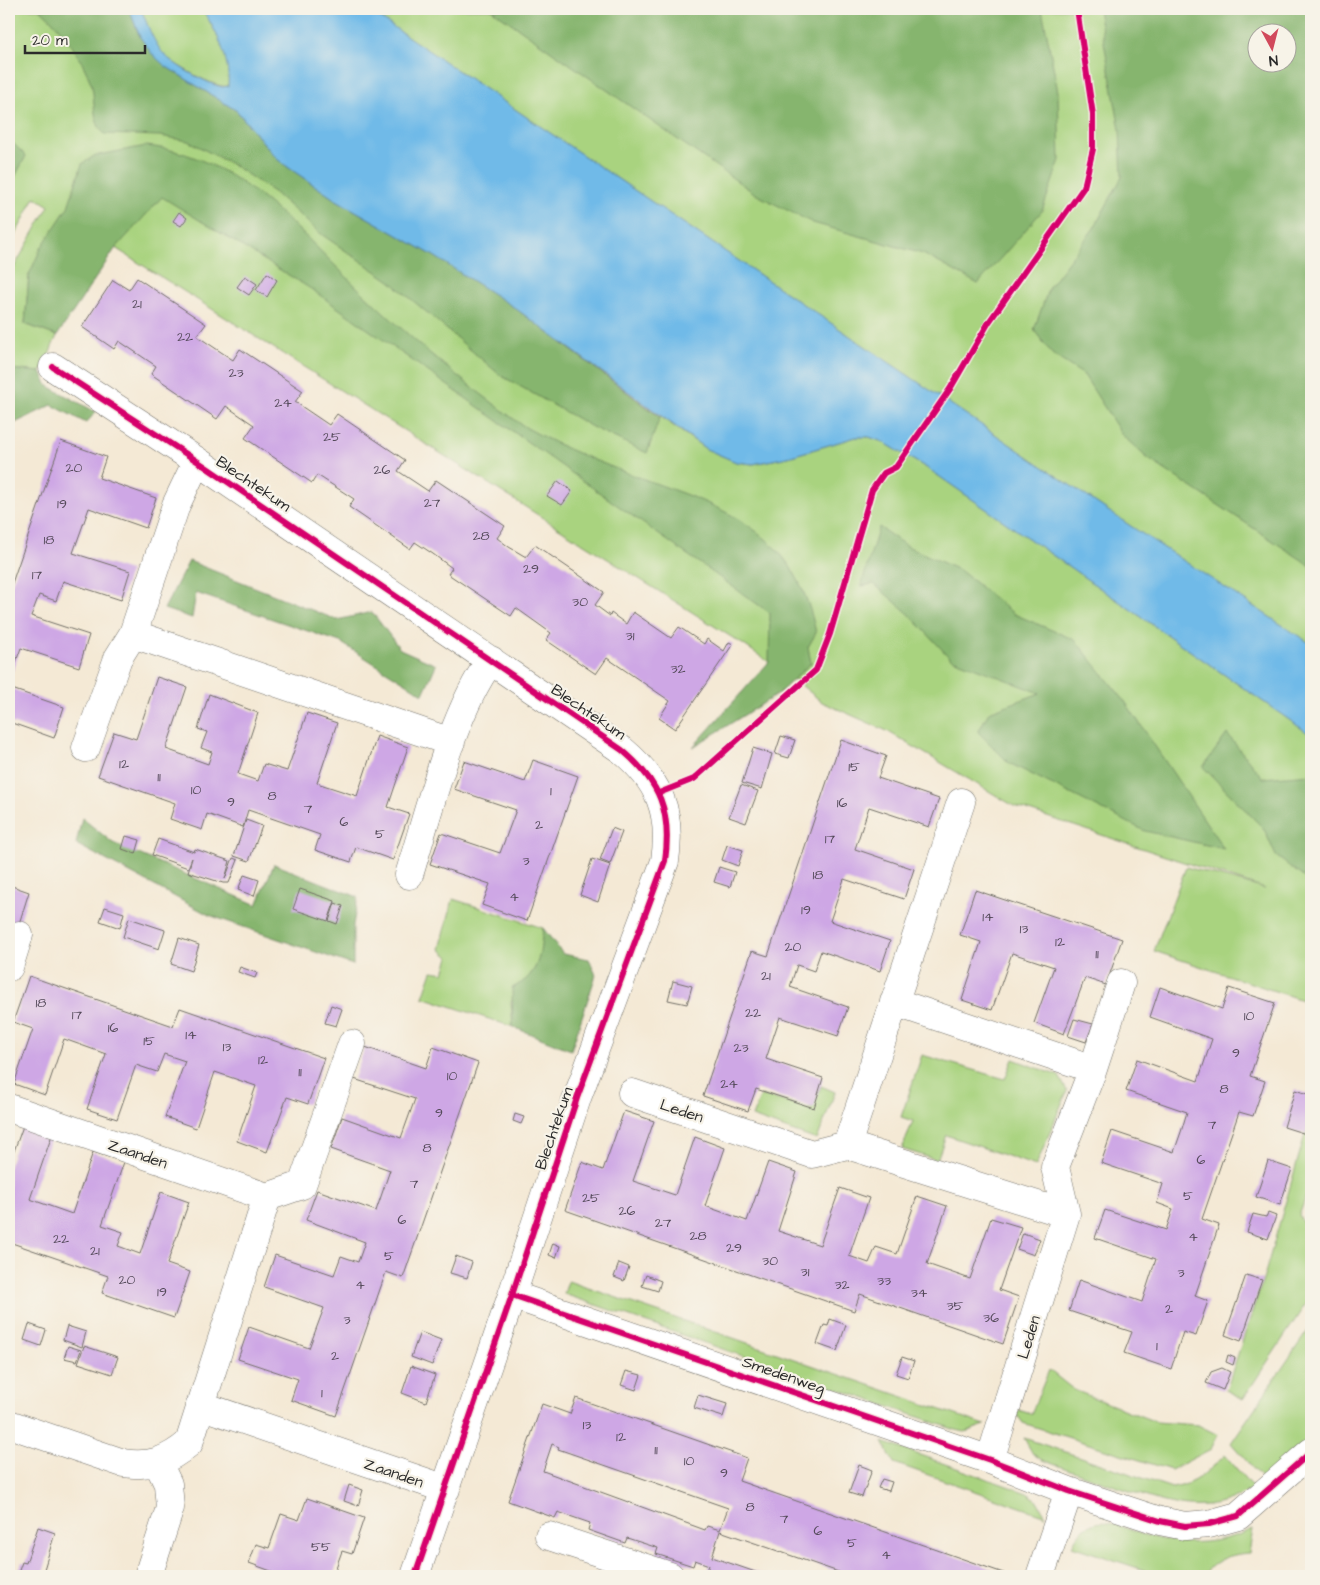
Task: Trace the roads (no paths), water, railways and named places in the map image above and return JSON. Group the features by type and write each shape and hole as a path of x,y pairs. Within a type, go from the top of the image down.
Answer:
{"street":[{"name":"Blechtekum","path":"53,367 491,660 635,760 655,784 664,806 667,832 666,854 661,873 577,1098 512,1295"},
{"name":"Blechtekum","path":"86,748 118,658 133,634 176,505 197,462"},
{"path":"133,634 451,742"},
{"path":"409,875 451,742 480,676 491,660"},
{"path":"961,802 847,1145 1066,1214"},
{"path":"1066,1214 1055,1168 1093,1069 1121,983"},
{"path":"894,1002 1093,1069"},
{"path":"9,1424 123,1463 141,1466 158,1463 175,1456 189,1443 267,1197 302,1185 352,1044"},
{"name":"Leden","path":"632,1093 812,1154 847,1145"},
{"name":"Zaanden","path":"9,1108 267,1197"},
{"name":"Leden","path":"990,1460 1066,1214"},
{"path":"415,1576 512,1295"},
{"name":"Smedenweg","path":"512,1295 990,1460 1070,1491 1160,1521 1184,1526 1209,1524 1238,1516 1311,1452"},
{"name":"Zaanden","path":"200,1405 446,1490"},
{"path":"148,1576 170,1508 168,1484 158,1463"},
{"path":"1040,1576 1070,1491"},
{"path":"550,1536 670,1576"}],"water":[{"path":"129,9 141,9 155,42 173,62 209,82 223,87 228,86 225,55 213,27 202,9 367,9 1132,527 1311,644 1311,735 930,470 883,442 869,437 856,437 788,457 753,464 736,462 706,449 515,308 434,256 333,198 277,159 237,111 165,66 152,54 140,37"}]}
